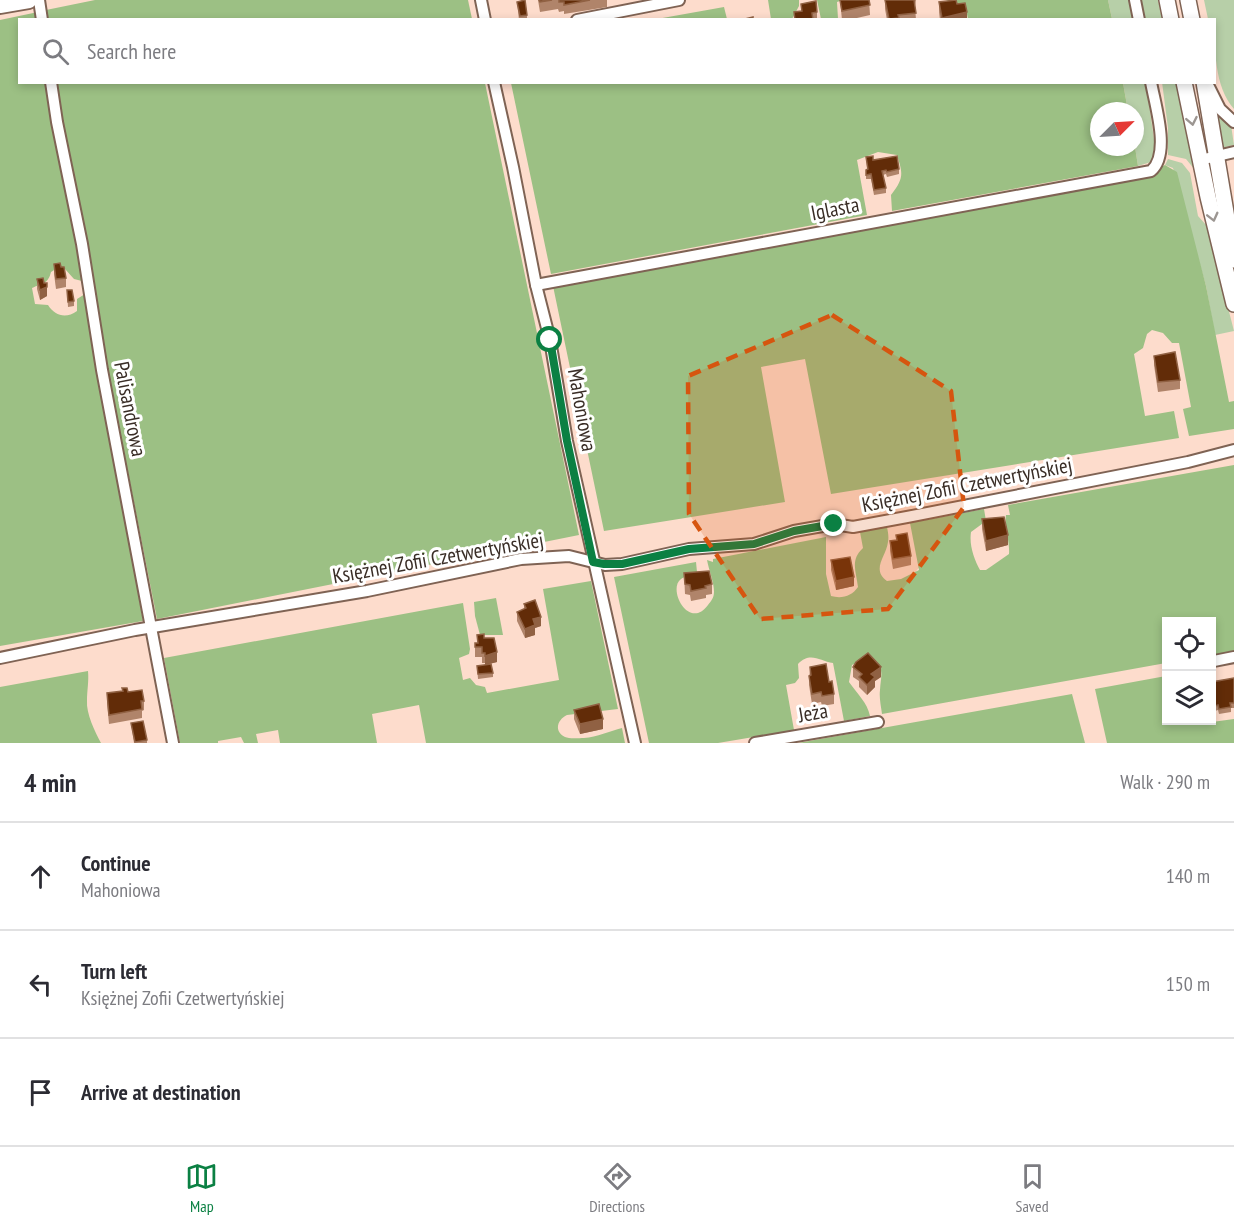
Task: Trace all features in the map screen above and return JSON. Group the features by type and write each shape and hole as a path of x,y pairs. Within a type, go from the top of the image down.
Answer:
{"main road":[{"path":"0,5 29,0"},
{"path":"1167,0 1171,18"},
{"path":"1188,0 1192,18"},
{"path":"1184,84 1234,304"},
{"path":"1206,84 1234,260"}],"street":[{"path":"39,0 42,18"},
{"path":"481,0 485,18"},
{"path":"587,18 679,0"},
{"path":"1135,0 1139,18"},
{"name":"Palisandrowa","path":"51,84 82,244 102,370 173,743"},
{"name":"Mahoniowa","path":"494,84 536,285 550,340 567,441 635,743"},
{"name":"Iglasta","path":"536,285 1151,171 1156,167 1162,145 1151,84"},
{"path":"1207,84 1220,109 1234,122"},
{"path":"1200,160 1234,152"},
{"name":"Księżnej Zofii Czetwertyńskiej","path":"0,658 152,628 367,591 521,559 569,556 604,564 622,564 689,549 754,544 804,529 834,524 853,527 1188,462 1234,450"},
{"path":"1216,661 1234,657"},
{"name":"Jeża","path":"755,743 878,722"}],"highlighted area":[{"path":"832,315 951,391 964,507 888,609 760,619 689,514 688,376"}],"green space":[{"path":"95,0 468,0 472,18 48,18 46,10"},
{"path":"768,0 799,0 799,6 793,18 771,18"},
{"path":"817,0 843,0 837,2 838,18 821,18"},
{"path":"946,0 1108,0 1112,18 968,18 965,4 956,4"},
{"path":"1108,0 1129,0 1132,18 1112,18"},
{"path":"1141,0 1158,0 1162,18 1145,18"},
{"path":"1204,0 1234,0 1234,109 1227,100 1219,78 1216,61 1216,18 1208,18"},
{"path":"724,7 727,18 663,18"},
{"path":"38,12 39,18 18,18 18,84 48,84 82,281 74,279 65,269 59,267 51,272 47,281 32,288 35,304 48,305 54,312 65,316 77,311 77,299 85,294 143,621 0,646 0,20"},
{"path":"57,84 485,84 579,535 157,619 85,241 61,128"},
{"path":"511,84 1123,84 1126,102 1090,102 1090,156 1136,156 1138,166 892,211 891,195 900,180 900,167 897,155 878,152 857,160 867,215 551,274"},
{"path":"1123,84 1146,84 1156,153 1151,162 1138,166 1136,156 1144,156 1144,102 1126,102"},
{"path":"1162,84 1176,84 1195,170 1186,159 1168,155 1168,128"},
{"path":"1216,112 1220,118 1231,125 1234,145 1221,148"},
{"path":"1168,159 1182,163 1190,173 1198,216 1207,226 1234,331 1215,335 1206,286 1173,168 1165,165"},
{"path":"1165,165 1177,172 1206,286 1229,402 1234,401 1234,429 1189,436 1183,409 1191,407 1179,343 1172,343 1163,333 1152,330 1147,334 1143,348 1134,354 1145,416 1174,411 1179,438 831,494 805,359 761,367 785,502 604,531 553,286 1140,178"},
{"path":"1234,465 1234,651 1216,654 1216,617 1162,617 1162,664 882,714 881,670 873,660 867,657 852,665 849,682 870,716 844,721 833,663 811,657 798,664 799,678 795,683 786,685 794,730 718,743 649,743 614,577 696,562 697,572 695,575 681,579 677,584 677,591 682,606 687,611 701,612 712,599 714,592 707,560 713,562 713,559 826,537 826,574 831,596 843,597 853,593 858,587 855,561 863,548 860,532 887,527 888,542 880,572 887,581 901,579 919,570 910,523 984,509 986,521 971,532 971,542 980,570 986,570 1009,554 1006,529 1006,515 1010,515 1008,505"},
{"path":"591,581 618,709 567,715 559,722 558,728 565,737 584,738 622,728 625,743 426,743 419,705 372,714 377,743 280,743 278,730 256,734 258,743 244,743 241,737 218,741 218,743 180,743 164,658 463,603 470,649 469,654 459,658 463,680 470,678 476,685 485,687 487,693 559,680 543,589"},
{"path":"496,598 503,635 480,635 474,602"},
{"path":"88,671 88,711 101,743 0,743 0,687"},
{"path":"1162,677 1162,725 1216,725 1216,721 1234,719 1234,743 1107,743 1095,689"},
{"path":"1072,694 1085,743 798,743"}],"building":[{"path":"525,0 527,15 520,16 517,2"},
{"path":"559,0 590,0 564,5 564,2 559,2"},
{"path":"840,0 869,0 870,5 842,11"},
{"path":"885,0 914,0 916,13 898,15 899,18 889,18"},
{"path":"956,0 957,4 965,3 967,12 942,18 939,2"},
{"path":"816,1 817,12 812,13 813,18 795,18 794,12 802,11 801,4"},
{"path":"873,156 873,160 897,156 899,169 882,171 886,188 874,190 871,174 866,175 868,169 866,157"},
{"path":"60,263 61,267 64,267 66,278 56,279 54,264"},
{"path":"43,278 47,287 40,290 37,279"},
{"path":"67,290 72,290 74,301 68,302"},
{"path":"1175,352 1180,380 1158,382 1154,356"},
{"path":"1004,517 1008,535 986,541 982,519"},
{"path":"907,533 911,556 893,559 890,541 897,540 896,535"},
{"path":"850,557 854,577 836,581 831,560"},
{"path":"709,571 712,584 705,586 706,588 691,591 690,585 685,584 684,573"},
{"path":"535,600 541,617 533,619 535,625 525,629 517,612 526,608 524,604"},
{"path":"484,634 484,638 494,638 497,652 485,656 485,653 482,653 482,647 475,647 475,643 478,643 477,635"},
{"path":"868,653 881,667 871,674 875,677 867,685 859,677 862,674 853,667"},
{"path":"491,664 493,673 478,674 477,666"},
{"path":"826,664 834,694 822,696 821,692 812,694 810,667"},
{"path":"1234,678 1234,703 1230,703 1231,707 1219,709 1218,705 1216,706 1216,681"},
{"path":"122,688 127,688 128,692 142,690 144,701 141,701 142,709 109,715 107,693 123,691"},
{"path":"599,704 603,719 580,724 574,710"},
{"path":"143,721 147,740 135,742 131,723"}],"route":[{"path":"550,340 567,441 593,562 622,564 689,549 754,544 794,531 834,524"}]}
